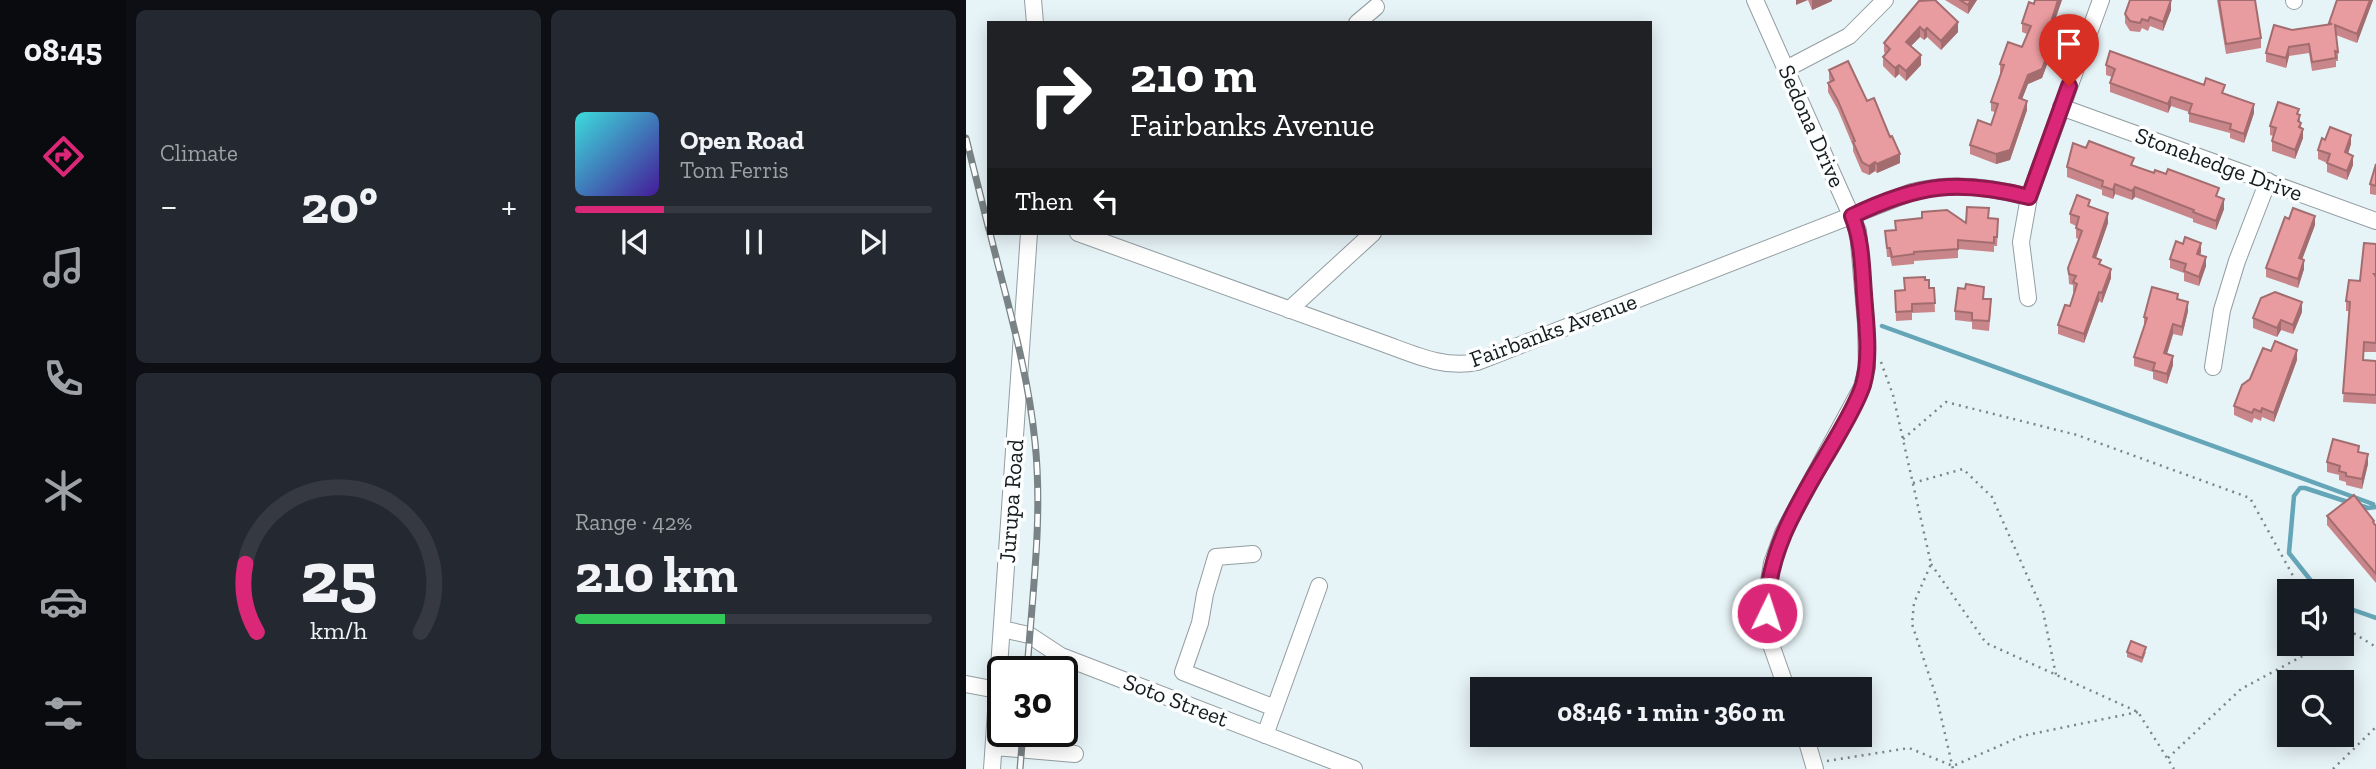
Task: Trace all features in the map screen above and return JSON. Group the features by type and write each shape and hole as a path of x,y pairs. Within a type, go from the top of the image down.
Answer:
{"street":[{"path":"1032,0 1035,21"},
{"name":"Sedona Drive","path":"1755,0 1858,231 1866,324 1867,367 1862,387 1783,533 1772,563 1767,593 1767,633 1782,677"},
{"path":"1786,69 1849,36 1885,0"},
{"path":"2028,298 2021,242 2029,197 2101,0"},
{"path":"1359,21 1376,7"},
{"name":"Stonehedge Drive","path":"2061,107 2376,221"},
{"path":"2213,367 2222,310 2268,181"},
{"name":"Fairbanks Avenue","path":"1084,235 1289,310 1448,364 1469,363 1912,192 1935,186 1983,187 2029,197"},
{"name":"Jurupa Road","path":"1000,656 1029,235"},
{"path":"1110,244 1121,235"},
{"path":"1289,310 1371,235"},
{"path":"1253,554 1216,557 1200,623 1183,672 1275,708"},
{"path":"1265,735 1319,586"},
{"name":"Soto Street","path":"1002,629 1030,635 1061,656 1353,769"},
{"path":"966,684 987,688"},
{"path":"994,747 1075,754"},
{"name":"Jurupa Road","path":"992,769 994,747"},
{"path":"1808,747 1814,766"}],"path":[{"path":"1876,355 1886,375 1903,439 1931,564 1986,643 2138,712 2174,769"},
{"path":"1903,439 1946,402 2077,435 2250,498 2295,579"},
{"path":"1913,483 1964,469 1992,497 2043,611 2056,675"},
{"path":"1931,564 1914,603 1912,624 1937,699 1953,768"},
{"path":"2354,634 2376,647"},
{"path":"2167,759 2241,689 2303,656"},
{"path":"1814,766 1909,748 1953,768 2022,736 2138,712"},
{"path":"2333,769 2376,727"}],"building":[{"path":"1935,0 1958,22 1941,41 1927,28 1924,31 1920,27 1906,42 1921,55 1906,71 1899,65 1895,68 1883,57 1890,49 1884,43 1919,1"},
{"path":"2035,0 2058,0 2052,19 2059,22 2042,69 2028,75 2019,98 2027,101 2010,150 1996,154 1970,145 1978,120 1991,125 1998,104 1991,102 2004,65 2000,64 2008,42 2022,47 2031,26 2022,23 2029,2 2034,4"},
{"path":"2130,0 2171,0 2163,22 2150,17 2148,21 2142,19 2140,23 2130,21 2125,14"},
{"path":"2219,0 2255,0 2261,38 2226,44"},
{"path":"2337,0 2370,0 2357,34 2335,25 2338,52 2335,51 2336,58 2312,62 2309,44 2289,47 2286,58 2266,53 2274,25 2292,30 2332,24 2329,23"},
{"path":"2110,51 2204,85 2206,78 2225,85 2222,93 2254,104 2244,134 2230,129 2231,124 2189,113 2192,104 2171,97 2168,104 2110,83 2115,69 2106,65"},
{"path":"1848,61 1867,101 1874,98 1900,154 1869,166 1862,162 1828,83 1834,80 1829,70"},
{"path":"2278,102 2299,109 2299,127 2303,129 2295,150 2272,141 2276,128 2270,126"},
{"path":"2330,127 2351,135 2345,152 2353,156 2347,171 2327,163 2330,154 2318,150"},
{"path":"2089,141 2134,158 2131,165 2154,173 2155,170 2166,174 2168,169 2219,188 2216,196 2224,199 2216,221 2135,187 2132,191 2115,184 2113,190 2102,186 2103,181 2067,167 2073,143 2086,148"},
{"path":"2376,164 2376,186 2370,184"},
{"path":"2077,195 2090,200 2088,206 2108,213 2093,257 2101,260 2099,264 2111,269 2102,293 2099,292 2084,334 2058,325 2065,305 2070,306 2077,284 2073,282 2076,276 2069,274 2068,268 2082,231 2076,228 2079,217 2070,214"},
{"path":"1967,207 1989,208 1988,218 1998,219 1994,243 1958,240 1958,249 1914,252 1892,257 1890,248 1887,248 1885,231 1896,230 1895,221 1922,218 1922,212 1947,210 1966,223"},
{"path":"2293,208 2315,216 2299,258 2304,260 2298,279 2266,268 2285,217 2289,219"},
{"path":"2185,237 2201,243 2197,254 2206,257 2199,277 2184,271 2186,264 2170,259 2176,241 2183,244"},
{"path":"2364,243 2376,244 2376,343 2364,342 2363,360 2376,361 2376,395 2343,393 2350,302 2346,301 2349,280 2360,281"},
{"path":"1925,277 1925,280 1929,280 1929,288 1934,288 1935,303 1912,304 1912,311 1896,312 1895,291 1905,290 1904,278"},
{"path":"1966,284 1984,287 1983,299 1991,299 1989,321 1972,320 1972,313 1955,311 1958,288 1965,289"},
{"path":"2152,287 2178,294 2177,299 2188,302 2182,327 2173,324 2164,353 2173,356 2167,374 2153,370 2155,363 2134,357 2147,318 2144,317"},
{"path":"2275,292 2302,302 2293,325 2281,320 2277,328 2253,318 2261,298"},
{"path":"2275,341 2297,350 2274,413 2262,408 2261,412 2254,409 2252,413 2234,406 2242,385 2250,379 2263,348 2271,351"},
{"path":"2333,439 2359,446 2358,452 2368,454 2362,479 2346,476 2346,473 2339,471 2340,466 2327,462"},
{"path":"2354,495 2376,526 2376,574 2327,516"},
{"path":"2131,641 2146,647 2142,658 2127,652"}],"waterway":[{"path":"1882,326 2373,504"},
{"path":"2310,579 2289,553 2294,496 2300,488 2305,488 2351,503"},
{"path":"2359,505 2376,507"},
{"path":"2354,610 2376,618"}],"railway":[{"path":"966,138 987,222"},
{"path":"991,235 1022,363 1035,442 1038,499 1028,656"},
{"path":"1020,769 1022,747"}],"route":[{"path":"1767,613 1772,563 1783,533 1849,415 1862,387 1867,367 1858,231 1852,216 1912,192 1935,186 1983,187 2029,197 2069,86"}]}
